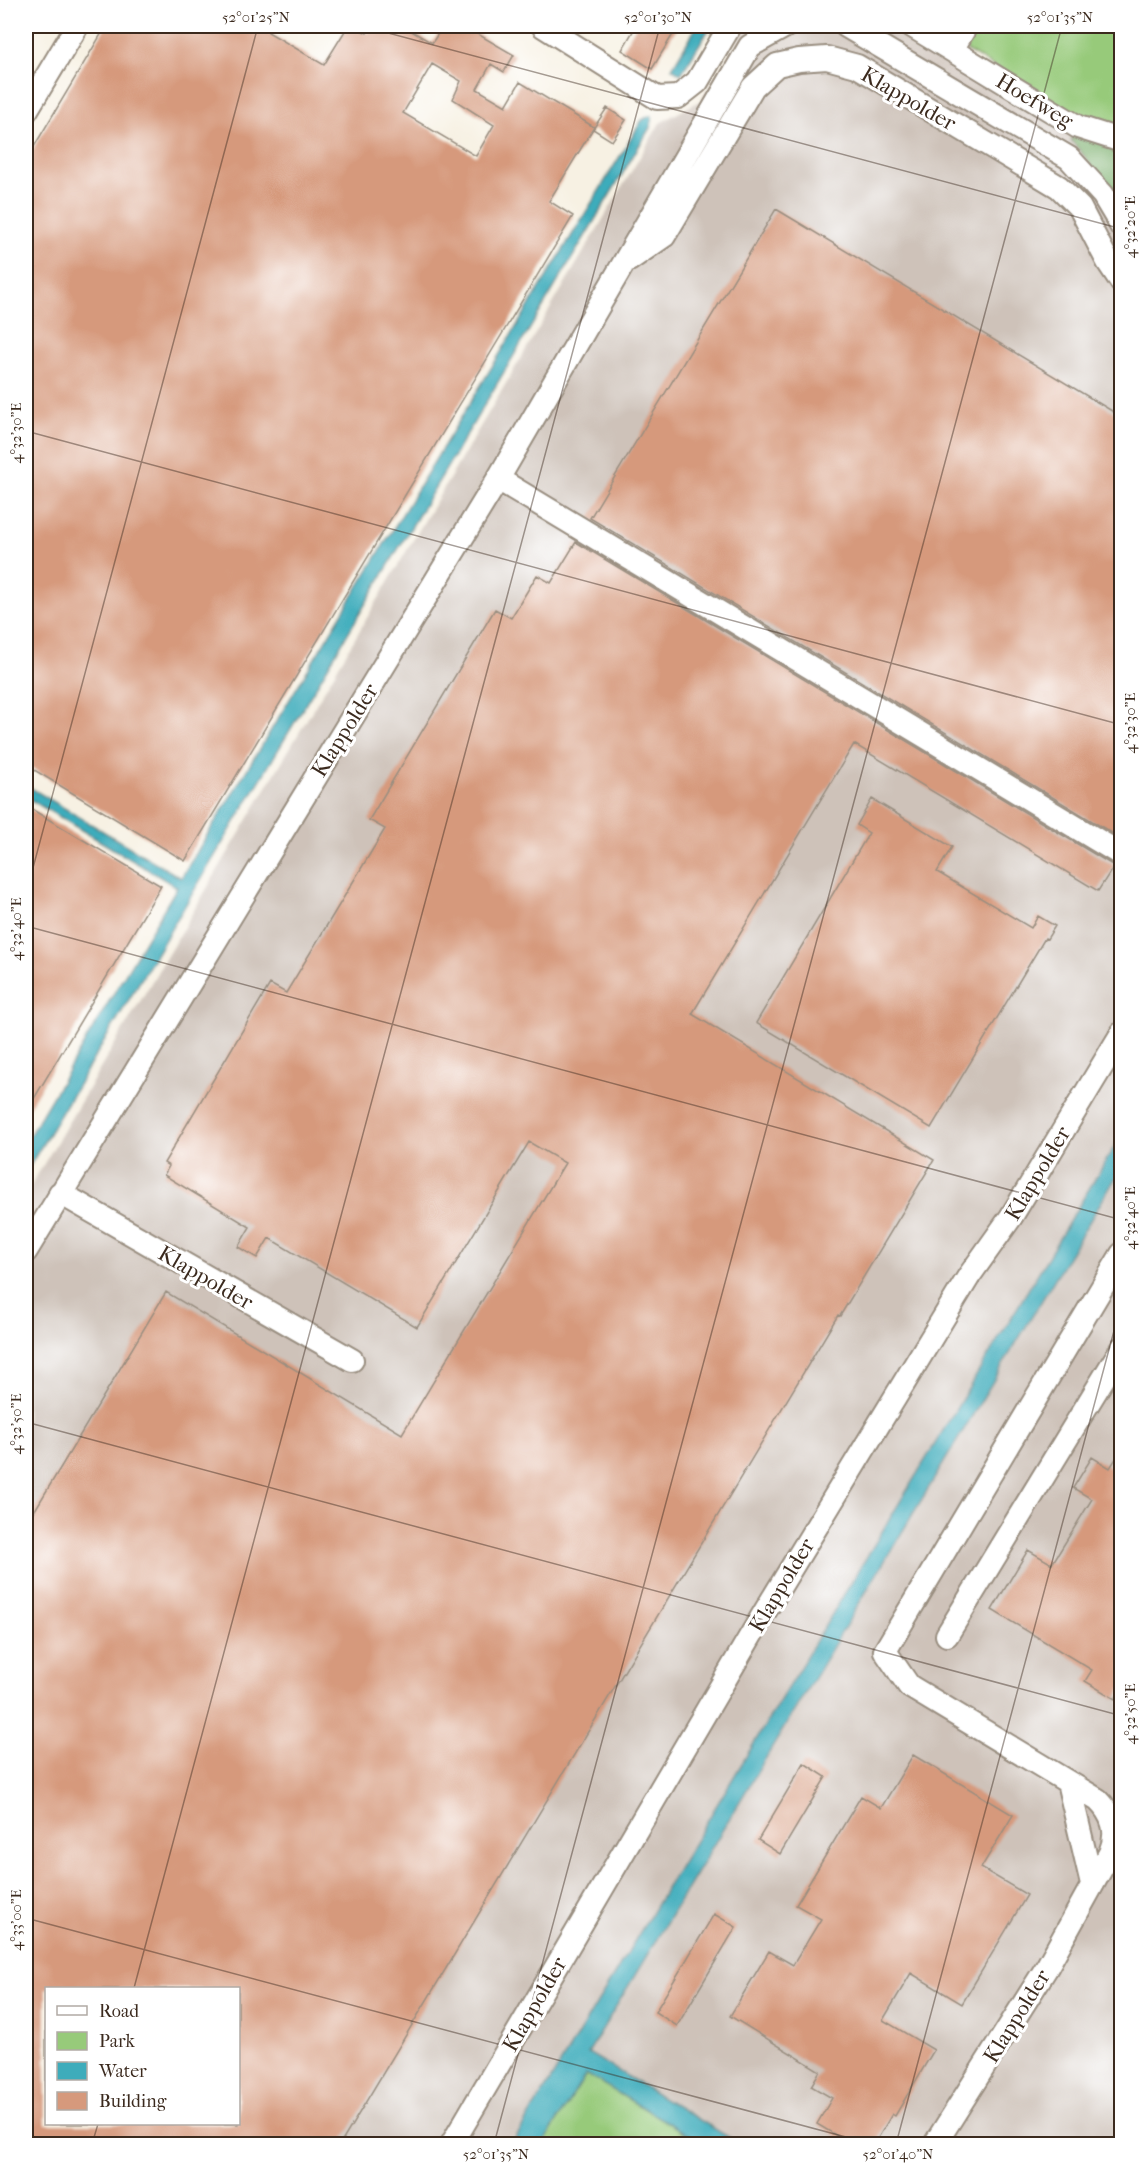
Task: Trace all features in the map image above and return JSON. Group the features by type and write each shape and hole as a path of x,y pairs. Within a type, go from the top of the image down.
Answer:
{"street":[{"path":"26,111 77,26"},
{"path":"543,26 657,98 678,97 697,82 730,26"},
{"name":"Klappolder","path":"26,1251 498,479 750,46 786,26"},
{"name":"Klappolder","path":"846,26 1069,158 1103,195 1122,226"},
{"name":"Hoefweg","path":"912,26 1078,127 1122,141"},
{"path":"952,50 966,26"},
{"name":"Klappolder","path":"623,265 663,236 753,87 777,65 799,60 827,58 857,66 1059,187 1080,208 1108,262 1122,283"},
{"path":"498,479 1122,855"},
{"name":"Klappolder","path":"452,2145 764,1612 969,1276 1011,1217 1122,1033"},
{"name":"Klappolder","path":"60,1194 351,1360"},
{"name":"Klappolder","path":"935,2145 1047,1967 1113,1847 1114,1826 1112,1816 1098,1800 909,1686 885,1651 1122,1254"},
{"path":"947,1635 1122,1348"},
{"path":"1068,1782 1092,1884"}],"shaded area":[{"path":"747,26 892,26 1067,132 1111,189 1121,212 1121,2144 26,2144 26,1194 660,123 701,100"}],"green space":[{"path":"978,26 1121,26 1121,133 1089,123 964,49"},
{"path":"1074,132 1121,148 1121,214 1086,158 1071,140"},
{"path":"586,2074 704,2144 543,2144"}],"water":[{"path":"697,26 711,26 681,74 672,68"},
{"path":"652,116 651,126 26,1172 26,1141 177,887 26,797 26,785 181,878 642,120"},
{"path":"1121,1136 1121,1169 588,2053 740,2144 704,2144 586,2074 543,2144 512,2144"}],"building":[{"path":"106,26 272,26 268,32 324,65 348,26 354,26 367,33 371,26 403,26 432,43 443,26 464,26 514,55 504,72 491,64 477,89 506,106 520,82 594,127 549,201 573,216 185,861 26,765 26,160","holes":["432,64 461,81 453,99 494,125 476,156 403,113"]},
{"path":"636,26 678,26 652,69 622,50"},
{"path":"607,108 626,120 612,141 593,129"},
{"path":"776,209 1122,417 1122,839 590,518"},
{"path":"576,542 1114,866 1098,891 854,744 692,1014 934,1160 840,1316 838,1315 340,2145 26,2145 26,1525 166,1292 402,1434 565,1163 529,1142 417,1327 269,1238 257,1258 238,1247 250,1227 164,1175 169,1166 164,1163 270,984 286,993 385,829 369,820 495,609 511,618 537,575 551,583"},
{"path":"872,799 952,847 937,872 1031,928 1038,916 1055,926 1047,939 1045,938 931,1128 756,1023 869,833 857,825"},
{"path":"26,806 161,886 26,1112"},
{"path":"1122,1449 1122,1689 1115,1699 1085,1681 1092,1670 992,1610 1028,1550 1052,1564 1092,1499 1073,1488 1092,1457 1110,1468"},
{"path":"913,1755 1013,1815 981,1868 1027,1895 962,2004 911,1973 883,2020 934,2050 895,2116 892,2114 874,2145 852,2145 817,2124 832,2098 811,2086 820,2071 730,2016 769,1951 793,1965 821,1919 796,1905 861,1796 881,1808"},
{"path":"804,1763 826,1777 780,1854 758,1840"},
{"path":"714,1914 736,1927 677,2026 655,2012"}]}
